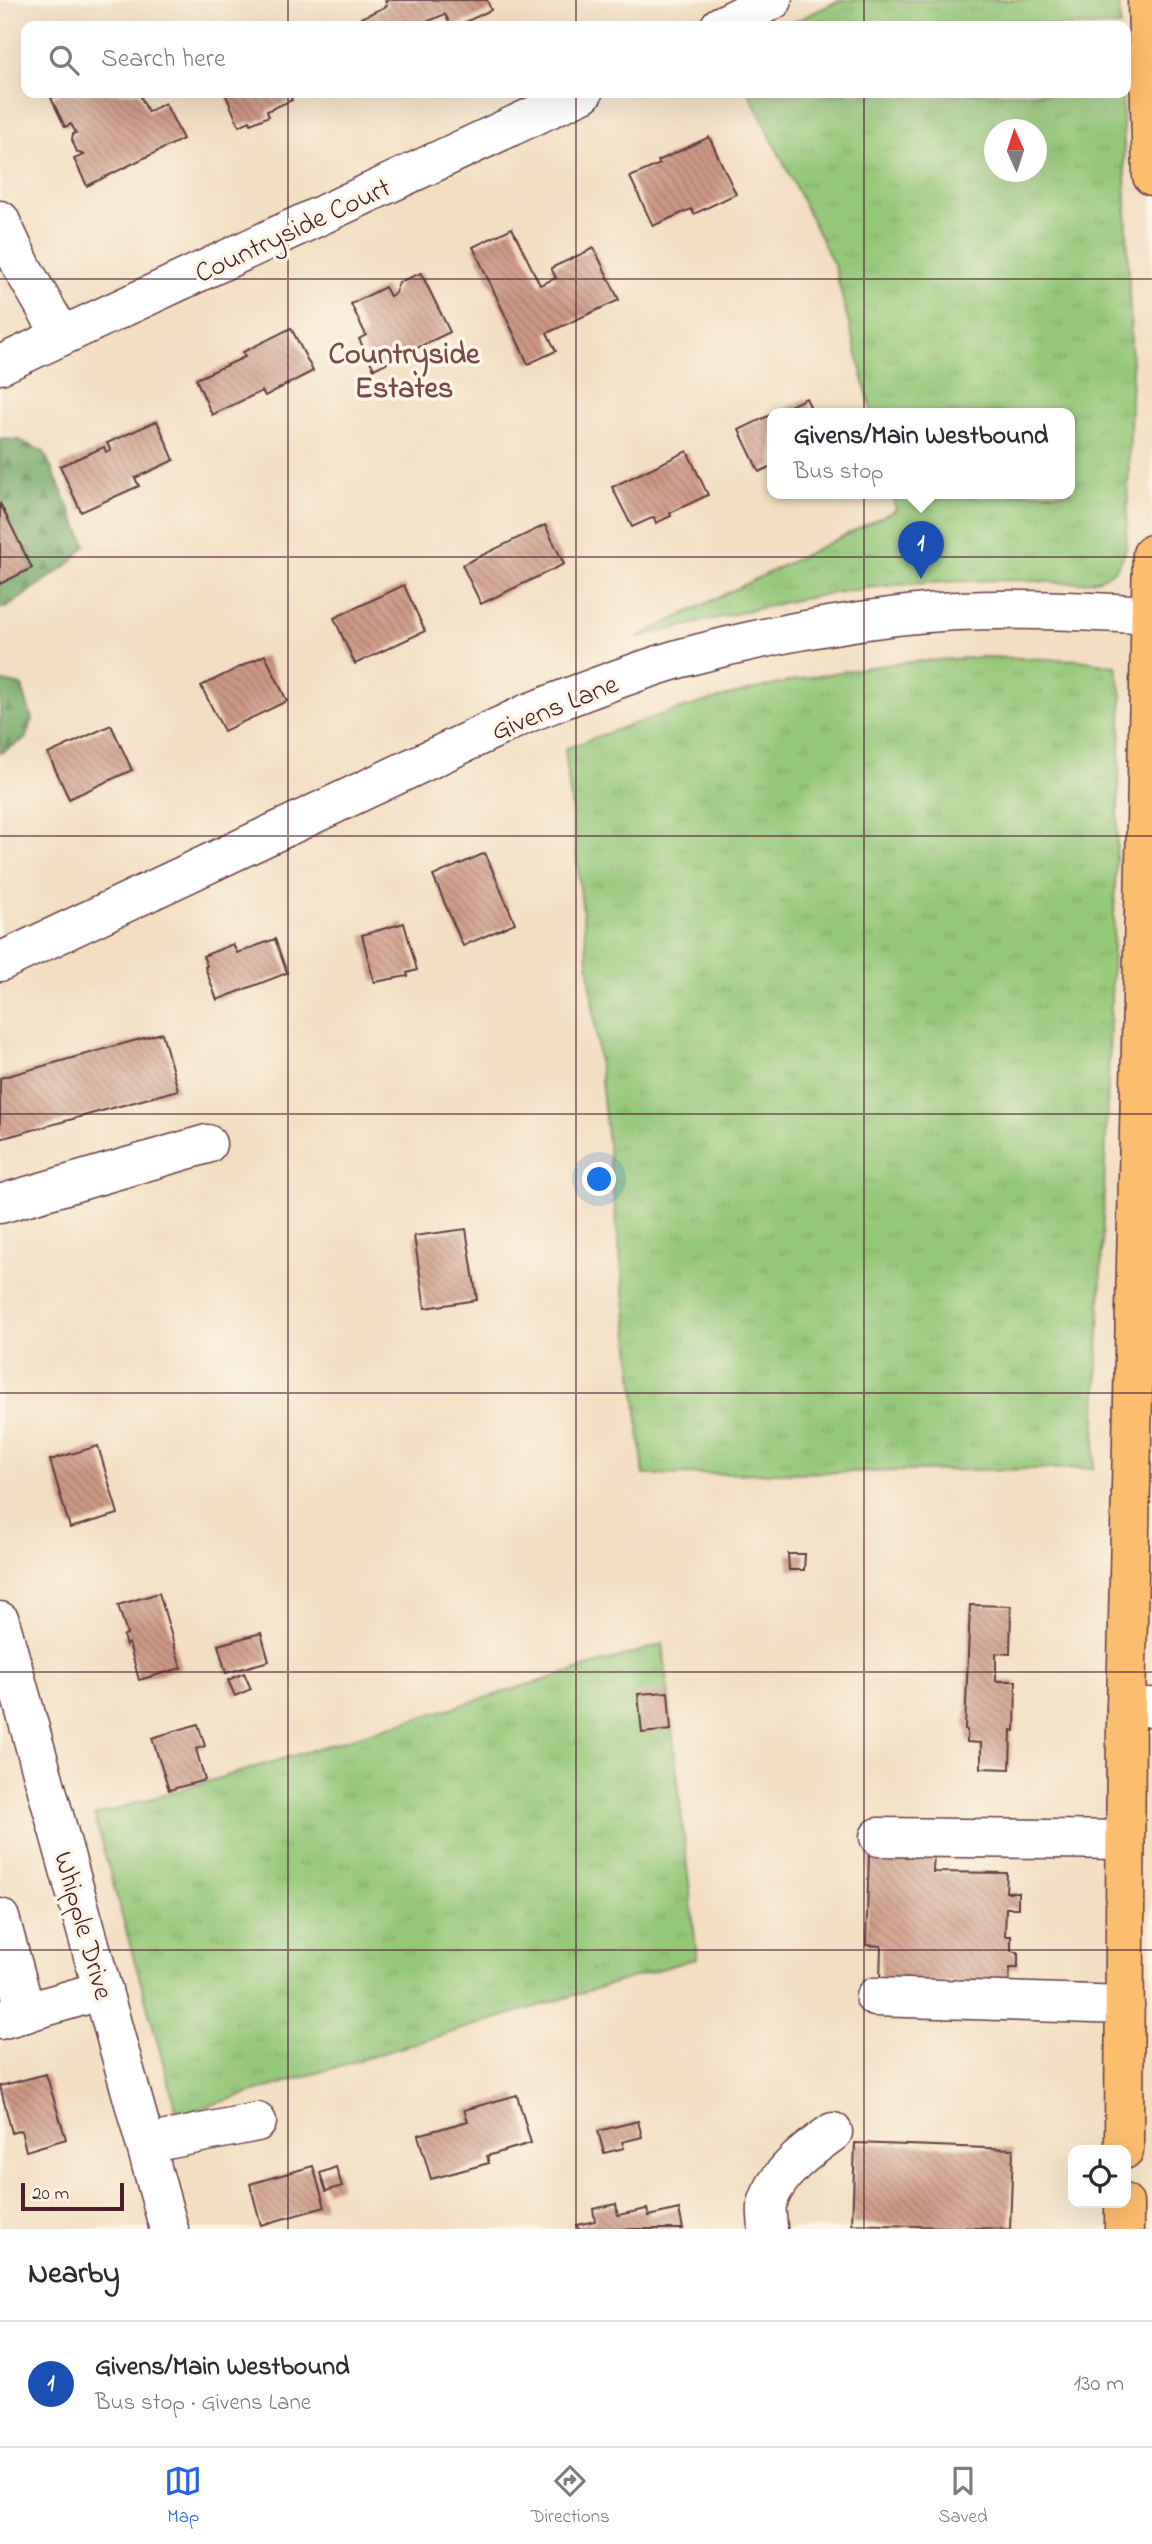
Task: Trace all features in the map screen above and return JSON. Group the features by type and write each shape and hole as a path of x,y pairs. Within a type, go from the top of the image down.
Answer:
{"main road":[{"path":"1147,0 1152,176"},
{"path":"1124,2145 1125,1840 1139,1708 1152,554"},
{"path":"1124,2208 1124,2229"}],"street":[{"path":"730,21 773,0"},
{"name":"Countryside Court","path":"0,365 572,98"},
{"path":"0,220 23,269 62,336"},
{"name":"Givens Lane","path":"0,962 528,713 593,687 678,659 793,632 898,616 1012,610 1151,615"},
{"path":"0,1204 207,1144"},
{"name":"Whipple Drive","path":"0,1621 169,2229"},
{"path":"879,1837 1125,1840"},
{"path":"0,1918 13,2017 103,1990"},
{"path":"876,1997 1125,2005"},
{"path":"146,2144 257,2122"},
{"path":"768,2229 767,2202 782,2178 803,2154 833,2132"}],"green space":[{"path":"841,0 1119,0 1120,21 796,21"},
{"path":"751,98 1122,98 1132,370 1126,549 1122,559 1109,574 1090,581 971,581 864,588 766,607 636,638 896,510 893,499 1075,499 1075,408 871,408 834,265"},
{"path":"0,439 19,440 44,452 86,545 70,563 6,608 0,608 0,584 32,568 0,503"},
{"path":"986,657 1079,660 1116,666 1122,695 1094,1468 644,1475 565,749 688,707 772,685 900,663"},
{"path":"0,681 22,686 32,720 25,739 0,753"},
{"path":"663,1644 697,1958 178,2115 94,1816"}],"building":[{"path":"385,0 487,0 491,10 468,21 448,21 445,14 429,21 362,21 361,18 387,6"},
{"path":"51,98 141,98 148,112 165,103 183,139 87,186 74,159 84,155 77,152 72,140 73,134 76,133 71,124 65,127"},
{"path":"227,98 291,98 292,100 267,111 269,116 239,126"},
{"path":"709,137 736,194 694,214 691,209 653,226 630,177"},
{"path":"512,228 540,285 556,278 551,268 594,248 619,300 547,333 556,351 528,364 473,247"},
{"path":"421,273 450,332 374,369 359,339 366,335 351,304 385,287 390,296 395,293 399,282"},
{"path":"291,328 313,371 265,396 262,391 212,415 196,379 245,357 243,352"},
{"path":"806,398 811,408 786,408"},
{"path":"767,416 767,468 759,472 739,430"},
{"path":"157,421 174,460 135,478 139,486 81,512 60,466 104,447 106,452 111,450 107,443"},
{"path":"687,451 708,495 670,513 671,516 656,523 654,517 632,527 612,487"},
{"path":"0,503 32,568 0,584"},
{"path":"545,525 564,564 481,604 462,565"},
{"path":"404,585 425,631 355,664 334,618"},
{"path":"265,655 287,701 224,731 201,686"},
{"path":"111,725 132,770 69,799 48,754"},
{"path":"485,853 515,923 463,946 433,876"},
{"path":"404,923 417,970 407,973 408,976 374,982 362,935"},
{"path":"275,939 287,973 217,1000 203,956 233,944 237,953"},
{"path":"162,1033 178,1090 0,1139 0,1078"},
{"path":"466,1229 477,1300 425,1308 414,1236"},
{"path":"98,1446 118,1514 70,1528 50,1460"},
{"path":"788,1554 805,1554 804,1570 789,1570"},
{"path":"159,1593 181,1668 139,1680 129,1643 126,1645 123,1636 127,1634 118,1605"},
{"path":"970,1605 1011,1606 1010,1654 996,1653 996,1681 1016,1681 1015,1731 1011,1730 1010,1769 981,1768 981,1743 967,1742 965,1729"},
{"path":"261,1633 269,1661 226,1673 218,1645"},
{"path":"244,1673 251,1689 235,1696 228,1680"},
{"path":"668,1692 671,1730 642,1733 638,1694"},
{"path":"198,1724 205,1746 196,1749 205,1780 169,1790 152,1738"},
{"path":"934,1849 933,1872 1007,1873 1006,1892 1018,1892 1018,1908 1006,1908 1005,1936 1011,1936 1011,1951 1018,1952 1018,1968 1010,1968 1009,1984 880,1981 881,1946 866,1945 869,1853"},
{"path":"46,2074 66,2139 26,2151 21,2130 12,2133 0,2086"},
{"path":"517,2095 531,2143 487,2156 489,2163 431,2179 418,2135 468,2121 464,2110"},
{"path":"638,2121 642,2137 622,2142 624,2148 604,2153 598,2131"},
{"path":"855,2143 1013,2149 1010,2229 852,2224"},
{"path":"313,2166 325,2207 261,2225 250,2184"},
{"path":"336,2167 342,2186 326,2191 320,2173"},
{"path":"616,2204 618,2215 647,2209 649,2216 679,2209 683,2229 578,2229 577,2225 595,2221 593,2209"}],"place":[{"name":"Givens/Main Westbound","path":"921,579"}],"district":[{"name":"Countryside Estates","path":"404,370"}]}
